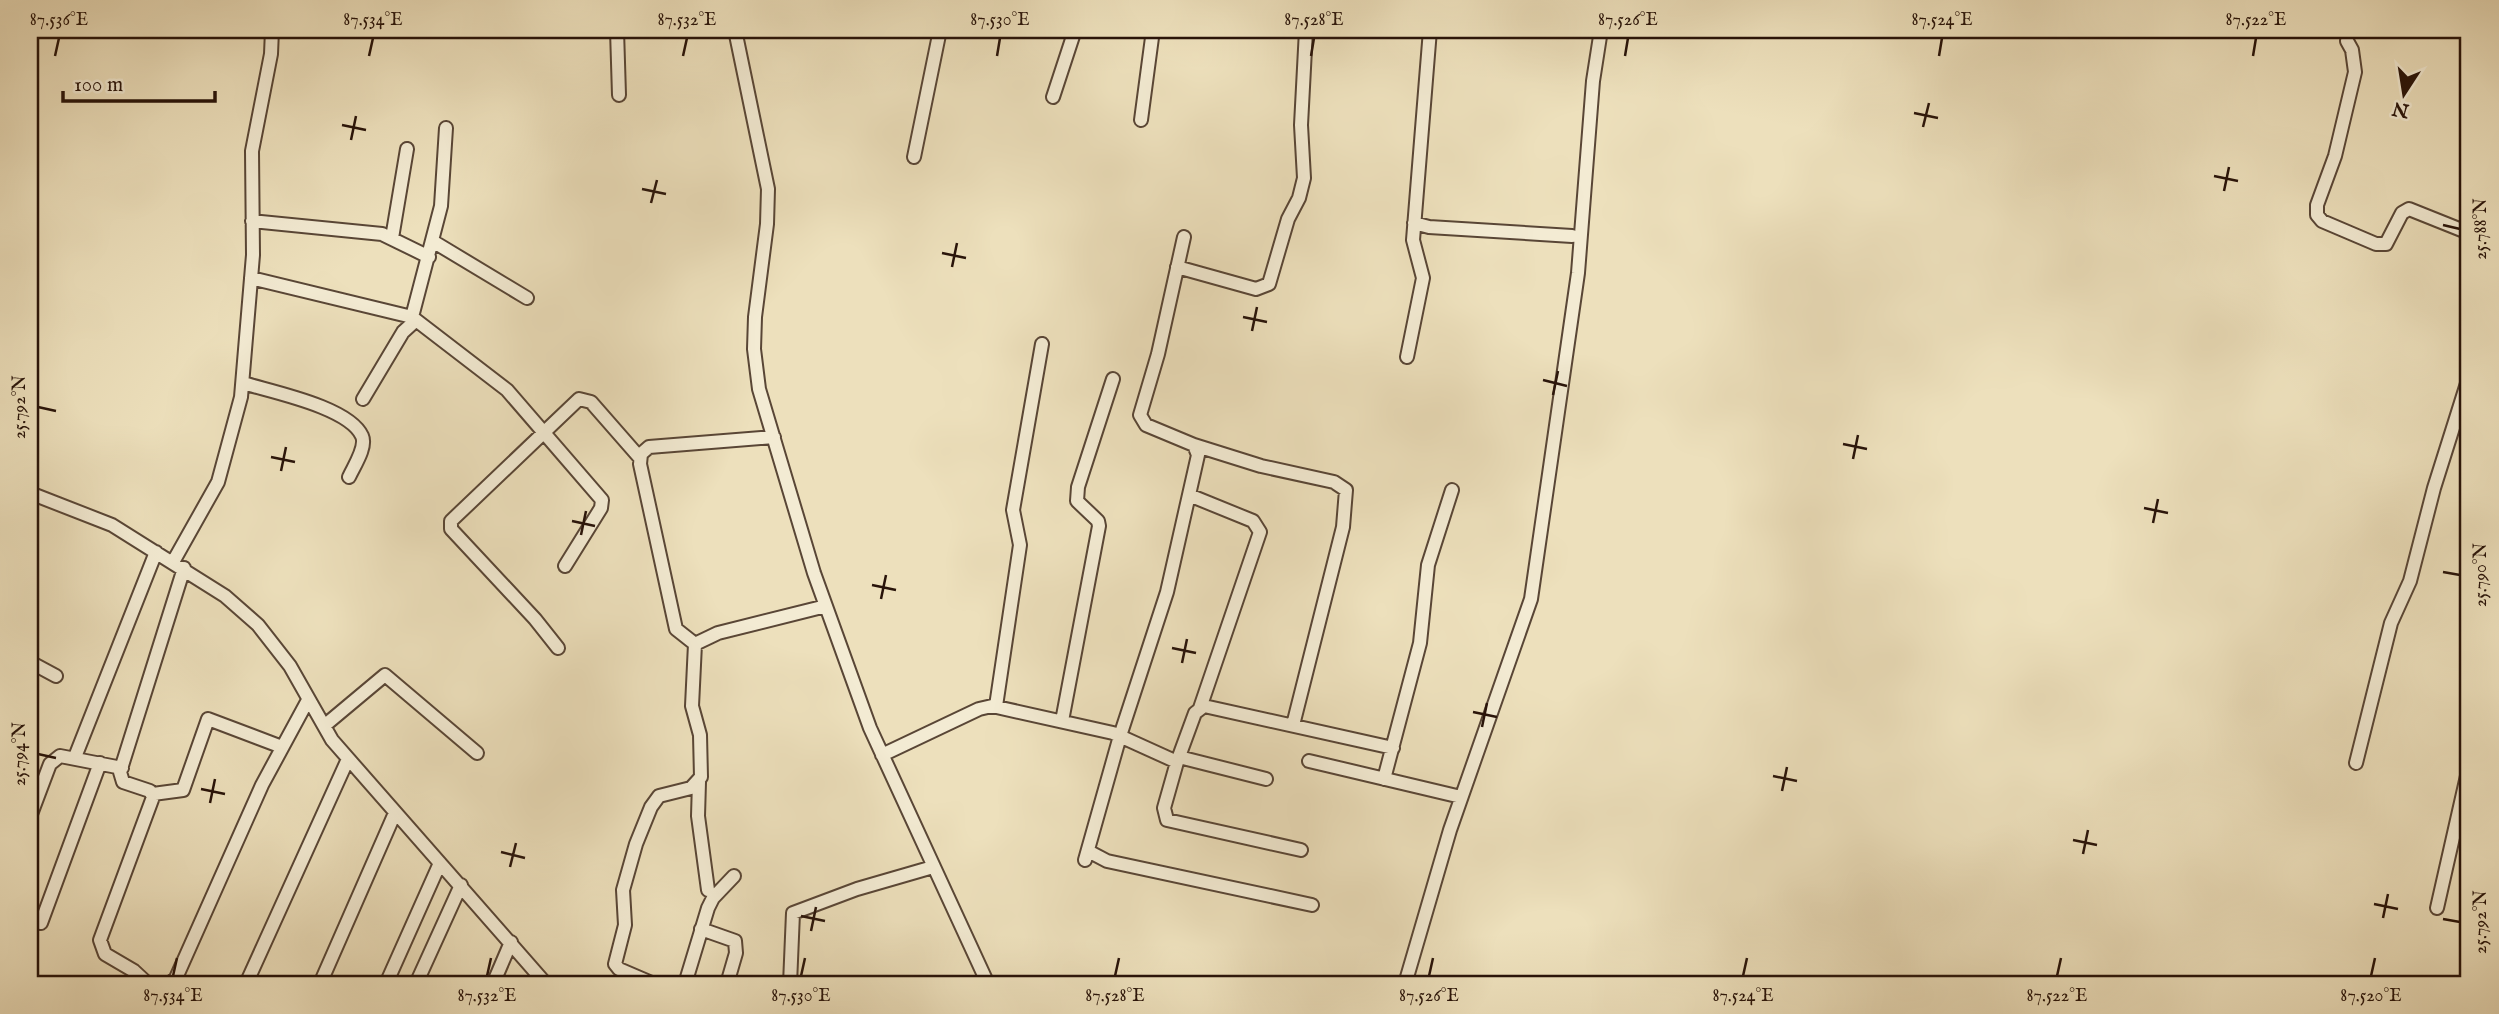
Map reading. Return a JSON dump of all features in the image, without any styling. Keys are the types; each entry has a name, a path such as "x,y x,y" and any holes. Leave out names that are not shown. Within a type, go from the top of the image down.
{"street":[{"path":"272,30 271,54 252,151 251,278 243,383 218,482 178,565 122,768 123,782 153,794 183,790 208,719 282,747"},
{"path":"617,30 619,95"},
{"path":"735,30 768,189 754,349 759,389 826,606 882,755 988,984"},
{"path":"914,158 940,30"},
{"path":"1053,97 1075,30"},
{"path":"1141,120 1153,30"},
{"path":"1177,267 1256,289 1269,284 1288,219 1299,198 1304,178 1301,125 1306,30"},
{"path":"1408,357 1423,278 1413,240 1430,30"},
{"path":"1405,984 1461,797 1533,588 1576,285 1593,81 1601,30"},
{"path":"2347,41 2352,50 2355,72 2335,156 2317,205 2317,215 2322,221 2383,245 2389,241 2402,213 2409,209 2469,233"},
{"path":"363,399 403,332 414,319 412,306 434,242 441,206 446,128"},
{"path":"392,238 407,149"},
{"path":"252,221 368,232 392,238 429,257"},
{"path":"1414,223 1429,227 1572,236"},
{"path":"1184,237 1158,354 1140,415 1146,425 1194,445 1261,466 1334,482 1346,490 1348,499 1343,527 1293,725"},
{"path":"434,242 527,298"},
{"path":"251,278 414,319 507,390 544,430 603,504 565,566"},
{"path":"996,706 1019,552 1013,510 1042,344"},
{"path":"2356,763 2391,622 2410,582 2434,488 2469,377"},
{"path":"1062,721 1099,526 1098,521 1077,501 1078,487 1113,379"},
{"path":"243,383 333,412 357,429 363,436 363,444 349,477"},
{"path":"558,648 509,590 458,537 450,524 454,517 544,430 579,400 587,400 640,458 676,629 695,644"},
{"path":"640,458 649,447 774,437"},
{"path":"1194,445 1198,455 1167,592 1120,736 1086,855 1312,905"},
{"path":"1384,779 1420,643 1428,565 1451,490"},
{"path":"30,493 113,525 225,596 258,625 290,666 324,726 348,759 546,984"},
{"path":"1189,495 1254,521 1261,532 1200,708 1178,759 1164,808 1167,820 1301,850"},
{"path":"75,757 156,552"},
{"path":"695,644 718,633 826,606"},
{"path":"695,644 692,706 700,735 703,770 699,782 698,816 708,890"},
{"path":"30,662 56,677"},
{"path":"324,726 385,675 477,753"},
{"path":"172,982 262,785 308,700"},
{"path":"882,755 979,709 996,706 1120,736 1178,759 1266,779"},
{"path":"1200,708 1212,707 1393,748"},
{"path":"30,817 50,764 60,756 122,768"},
{"path":"246,984 348,759"},
{"path":"1309,761 1461,797"},
{"path":"41,923 100,763"},
{"path":"2437,908 2469,767"},
{"path":"654,984 619,969 615,964 625,925 623,890 636,844 656,799 666,793 691,788 699,782"},
{"path":"148,984 134,971 105,954 100,940 153,794"},
{"path":"320,984 395,813"},
{"path":"386,984 440,863"},
{"path":"790,984 793,913 857,889 933,867"},
{"path":"685,984 713,898 734,876"},
{"path":"416,984 461,885"},
{"path":"701,929 735,941 736,953 727,984"},
{"path":"493,984 511,942"}]}
